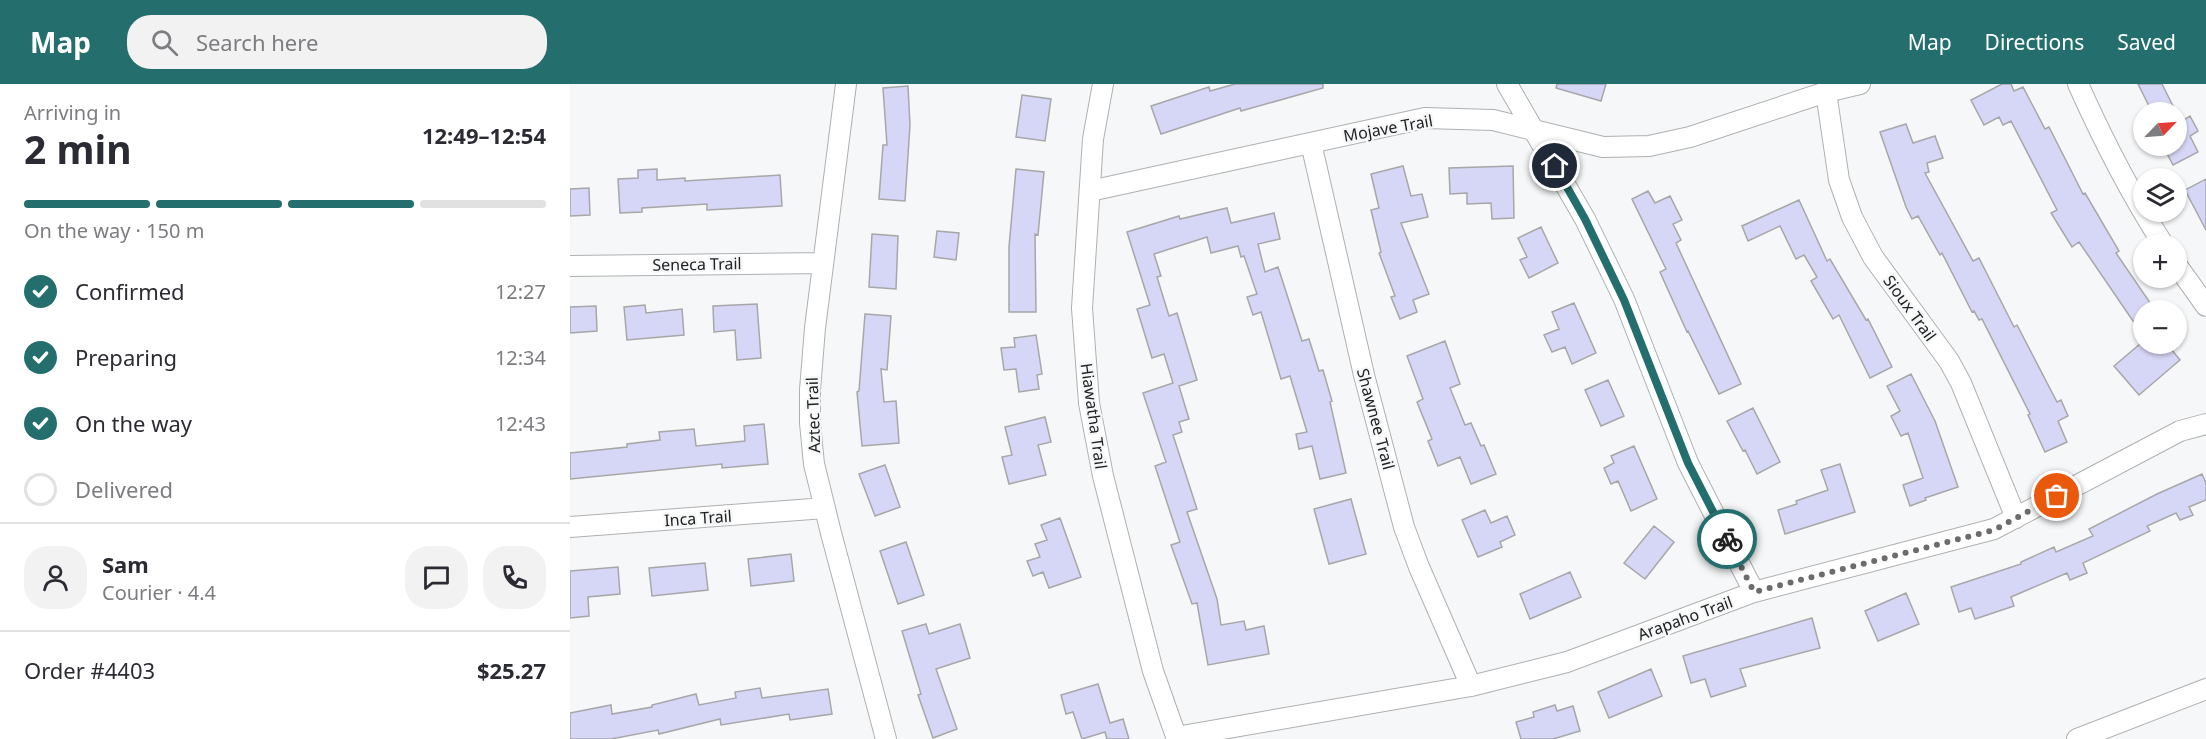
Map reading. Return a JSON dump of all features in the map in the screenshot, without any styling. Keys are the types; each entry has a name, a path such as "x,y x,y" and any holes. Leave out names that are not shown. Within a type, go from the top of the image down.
{"street":[{"name":"Aztec Trail","path":"846,84 815,328 810,423 814,464 886,739"},
{"name":"Hiawatha Trail","path":"1103,84 1093,139 1082,308 1089,403 1103,476 1153,671 1177,738"},
{"path":"1507,84 1585,219 1619,289 1688,463 1754,592"},
{"name":"Mojave Trail","path":"1090,191 1425,118 1493,120 1603,147 1649,146 1689,137 1826,92 1860,84"},
{"path":"2078,84 2131,193 2157,234"},
{"name":"Sioux Trail","path":"1826,92 1839,180 1852,217 1873,256 1949,361 1961,383 2016,518"},
{"name":"Shawnee Trail","path":"1311,143 1364,375 1404,527 1471,686"},
{"name":"Seneca Trail","path":"570,266 823,262"},
{"path":"2187,279 2206,306"},
{"name":"Arapaho Trail","path":"1177,738 1471,686 1567,662 1754,592 1994,530 2180,431 2206,424"},
{"name":"Inca Trail","path":"570,527 825,508"},
{"path":"2077,739 2105,734 2206,689"}],"building":[{"path":"1235,84 1323,84 1323,88 1241,111 1240,108 1161,134 1151,106 1209,87 1210,91"},
{"path":"1557,84 1606,84 1601,101 1556,88"},
{"path":"2002,84 2011,84 2014,91 2023,87 2045,129 2049,127 2083,194 2085,193 2119,251 2116,253 2133,278 2133,288 2140,288 2148,300 2133,300 2133,321 2079,242 2072,247 2051,213 2057,210 2011,121 2003,125 1999,117 1984,125 1971,100"},
{"path":"2138,84 2162,84 2171,102 2147,102"},
{"path":"908,86 910,125 905,201 879,199 883,145 887,145 883,88"},
{"path":"1022,95 1051,99 1045,141 1016,137"},
{"path":"2190,116 2198,131 2190,136 2198,152 2173,165 2168,156 2187,156 2187,118"},
{"path":"1906,124 1913,143 1935,136 1943,158 1927,163 1929,172 1925,173 1973,261 1979,258 2014,327 2017,325 2057,402 2061,400 2068,416 2058,421 2067,442 2045,452 2028,415 2030,414 1982,319 1979,320 1974,311 1972,312 1942,253 1940,255 1918,216 1912,219 1880,132"},
{"path":"1403,166 1411,196 1422,194 1428,217 1401,223 1429,294 1413,300 1417,312 1400,319 1391,297 1395,296 1379,253 1381,252 1371,210 1379,208 1371,174"},
{"path":"1513,166 1514,218 1492,219 1491,203 1467,204 1467,193 1450,194 1449,168"},
{"path":"657,169 657,180 685,178 685,181 780,175 782,206 707,210 707,204 642,208 642,212 620,213 618,179 638,178 638,170"},
{"path":"1016,169 1044,172 1038,235 1035,234 1036,312 1009,312 1009,247"},
{"path":"2206,179 2206,230 2187,194 2187,189"},
{"path":"589,188 590,215 570,216 570,189"},
{"path":"1648,191 1655,203 1670,196 1682,220 1673,224 1681,240 1676,243 1741,384 1719,394 1687,332 1660,272 1666,269 1632,199"},
{"path":"1799,200 1827,261 1830,259 1866,320 1868,319 1892,367 1870,378 1839,315 1833,319 1811,281 1817,277 1804,255 1796,259 1780,226 1748,241 1742,226"},
{"path":"1227,208 1231,223 1274,213 1280,239 1258,244 1265,272 1278,267 1302,341 1309,339 1319,371 1323,370 1332,401 1330,402 1346,473 1320,479 1312,446 1299,449 1296,434 1307,432 1290,376 1281,379 1261,312 1253,315 1247,297 1257,294 1244,256 1241,257 1238,246 1211,253 1207,237 1154,254 1161,276 1157,277 1169,316 1177,313 1197,380 1179,386 1189,419 1179,422 1182,432 1173,435 1197,509 1187,512 1217,599 1221,625 1244,621 1246,630 1264,626 1269,654 1208,665 1197,603 1192,604 1171,545 1180,542 1155,466 1166,462 1143,393 1173,383 1164,354 1152,358 1137,309 1150,305 1127,232 1179,216 1180,219"},
{"path":"1541,227 1558,263 1529,278 1520,260 1527,257 1518,238"},
{"path":"937,231 959,233 956,260 934,257"},
{"path":"872,234 898,236 896,289 869,287"},
{"path":"1574,303 1596,353 1572,364 1565,347 1552,352 1544,335 1559,329 1552,312"},
{"path":"757,304 761,358 737,360 735,330 714,332 713,306"},
{"path":"645,305 646,313 682,309 684,335 627,340 624,307"},
{"path":"596,306 597,331 570,333 570,307"},
{"path":"865,314 891,316 887,370 881,369 884,402 896,401 899,443 862,446 857,392 859,391"},
{"path":"1036,335 1042,374 1037,375 1039,389 1019,392 1016,369 1004,370 1001,348 1015,347 1014,338"},
{"path":"1445,341 1460,384 1450,388 1465,425 1471,423 1481,446 1484,445 1496,474 1471,484 1460,457 1438,466 1428,441 1432,439 1417,402 1423,399 1407,356"},
{"path":"2133,350 2133,354 2175,354 2180,360 2139,395 2114,366"},
{"path":"1911,374 1935,421 1958,487 1925,498 1926,500 1910,506 1903,485 1923,478 1908,433 1901,436 1891,416 1900,411 1887,386"},
{"path":"1608,380 1624,416 1601,426 1585,390"},
{"path":"1753,408 1780,462 1757,474 1727,421"},
{"path":"1045,417 1051,442 1038,445 1046,475 1009,484 1002,457 1012,455 1005,427"},
{"path":"764,424 768,464 722,468 722,464 570,479 570,453 627,447 627,444 660,440 659,432 694,429 696,446 745,441 744,426"},
{"path":"1634,446 1657,499 1631,511 1618,481 1611,484 1604,468 1614,463 1611,456"},
{"path":"1840,464 1855,512 1785,534 1778,510 1828,490 1821,470"},
{"path":"885,465 900,507 875,516 859,474"},
{"path":"2202,474 2206,483 2206,500 2189,507 2193,515 2180,520 2176,513 2147,526 2150,531 2083,563 2087,573 2070,580 2067,573 2011,597 2014,606 1975,619 1971,608 1959,612 1951,587 2021,564 2054,547 2056,552 2093,536 2089,529"},
{"path":"1351,499 1366,554 1329,564 1314,509"},
{"path":"1485,510 1491,523 1507,516 1515,535 1500,542 1502,547 1478,557 1462,520"},
{"path":"1060,518 1081,577 1049,588 1043,572 1033,576 1027,561 1040,557 1035,544 1047,540 1041,525"},
{"path":"1654,526 1674,542 1645,579 1624,563"},
{"path":"906,542 924,595 898,604 880,551"},
{"path":"791,554 794,581 751,586 748,559"},
{"path":"705,563 708,590 652,596 649,568"},
{"path":"618,567 620,594 588,597 589,616 570,618 570,571"},
{"path":"1570,572 1581,597 1530,619 1520,594"},
{"path":"1906,593 1919,624 1878,641 1865,611"},
{"path":"1812,618 1820,648 1740,669 1746,686 1711,697 1705,679 1691,683 1683,656"},
{"path":"926,624 929,634 960,624 970,658 936,669 957,729 933,738 918,695 921,694 902,631"},
{"path":"1651,669 1662,696 1609,718 1598,692"},
{"path":"1098,684 1110,723 1123,719 1129,739 1107,739 1105,732 1082,739 1073,712 1066,714 1061,695"},
{"path":"760,688 762,698 828,689 832,714 790,720 789,714 721,725 720,719 659,734 658,730 611,739 570,739 570,713 611,705 612,714 652,707 652,705 696,694 699,705 736,698 735,692"},
{"path":"1555,705 1557,711 1573,706 1580,731 1553,739 1521,739 1516,722 1534,717 1533,712"}],"way so far":[{"path":"1727,539 1754,592 1994,530 2057,496"}],"route":[{"path":"1555,166 1585,219 1624,300 1688,463 1727,539"}]}
